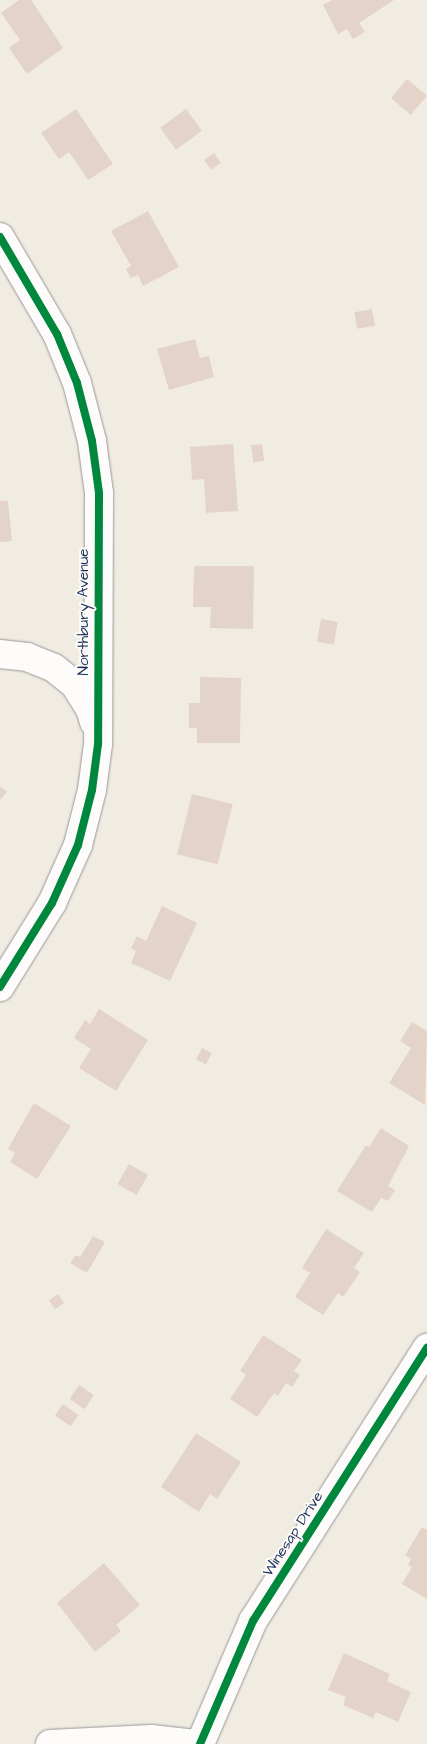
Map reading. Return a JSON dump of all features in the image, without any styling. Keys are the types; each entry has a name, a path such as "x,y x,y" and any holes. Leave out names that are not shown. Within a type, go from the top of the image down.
{"street":[{"name":"Northbury Avenue","path":"0,237 57,334 77,382 92,441 99,493 97,733 92,790 78,845 52,903 0,987"},
{"name":"Northbury Avenue","path":"0,654 27,657 54,668 80,693 90,708 97,733"},
{"name":"Winesap Drive","path":"198,1744 254,1621 427,1348"},
{"path":"50,1744 151,1739 198,1744"}],"building":[{"path":"19,0 31,0 63,48 27,74 9,48 20,40 1,13"},
{"path":"332,0 394,0 359,23 365,32 353,39 347,29 338,34 323,5"},
{"path":"407,79 427,96 411,115 391,98"},
{"path":"76,109 113,164 88,180 69,152 59,159 41,133"},
{"path":"186,109 202,131 176,150 160,128"},
{"path":"214,153 221,163 211,170 204,160"},
{"path":"148,211 179,267 143,286 138,275 131,278 126,269 131,266 111,231"},
{"path":"372,309 375,326 357,329 354,312"},
{"path":"195,339 200,358 209,356 214,377 169,390 157,349"},
{"path":"233,444 238,511 206,513 204,479 192,480 190,447"},
{"path":"262,444 264,461 253,462 251,445"},
{"path":"0,501 8,501 12,541 0,542"},
{"path":"194,566 254,566 253,629 210,628 211,607 193,607"},
{"path":"321,619 338,622 334,645 317,642"},
{"path":"200,677 241,678 240,743 197,743 197,728 189,728 189,703 200,703"},
{"path":"0,786 7,792 0,800"},
{"path":"192,794 233,804 218,864 177,854"},
{"path":"162,906 197,923 170,981 131,963 136,951 131,948 137,936 146,941"},
{"path":"99,1009 148,1040 116,1091 79,1068 91,1049 74,1038 85,1020 90,1024"},
{"path":"412,1022 427,1031 425,1105 389,1083 411,1048 400,1041"},
{"path":"202,1048 212,1053 206,1065 196,1060"},
{"path":"34,1103 71,1126 37,1179 10,1162 15,1153 8,1149"},
{"path":"381,1128 409,1146 388,1186 395,1190 388,1201 381,1198 372,1212 337,1191 366,1145 369,1147"},
{"path":"129,1164 148,1175 137,1195 117,1184"},
{"path":"326,1229 364,1253 354,1268 360,1272 355,1280 343,1297 338,1293 323,1315 295,1297 310,1273 302,1268"},
{"path":"93,1236 105,1242 87,1273 70,1263 76,1255 80,1257"},
{"path":"58,1294 64,1303 55,1309 49,1300"},
{"path":"263,1335 302,1360 294,1371 300,1375 292,1387 286,1383 278,1396 274,1393 257,1417 230,1399 246,1375 240,1371"},
{"path":"79,1385 94,1395 84,1409 69,1399"},
{"path":"63,1404 79,1415 71,1426 55,1415"},
{"path":"196,1433 241,1462 217,1499 210,1494 199,1512 161,1487"},
{"path":"422,1527 427,1530 427,1599 402,1584 412,1567 408,1565 411,1559 405,1555"},
{"path":"104,1563 140,1605 116,1625 121,1631 95,1652 57,1603"},
{"path":"344,1653 390,1674 387,1681 411,1692 398,1722 376,1712 373,1718 343,1705 346,1697 328,1690"}],"cycle path":[{"path":"0,237 57,334 77,383 92,441 99,493 98,744 92,790 78,845 52,903 0,987"},
{"path":"200,1744 253,1621 427,1348"}]}
